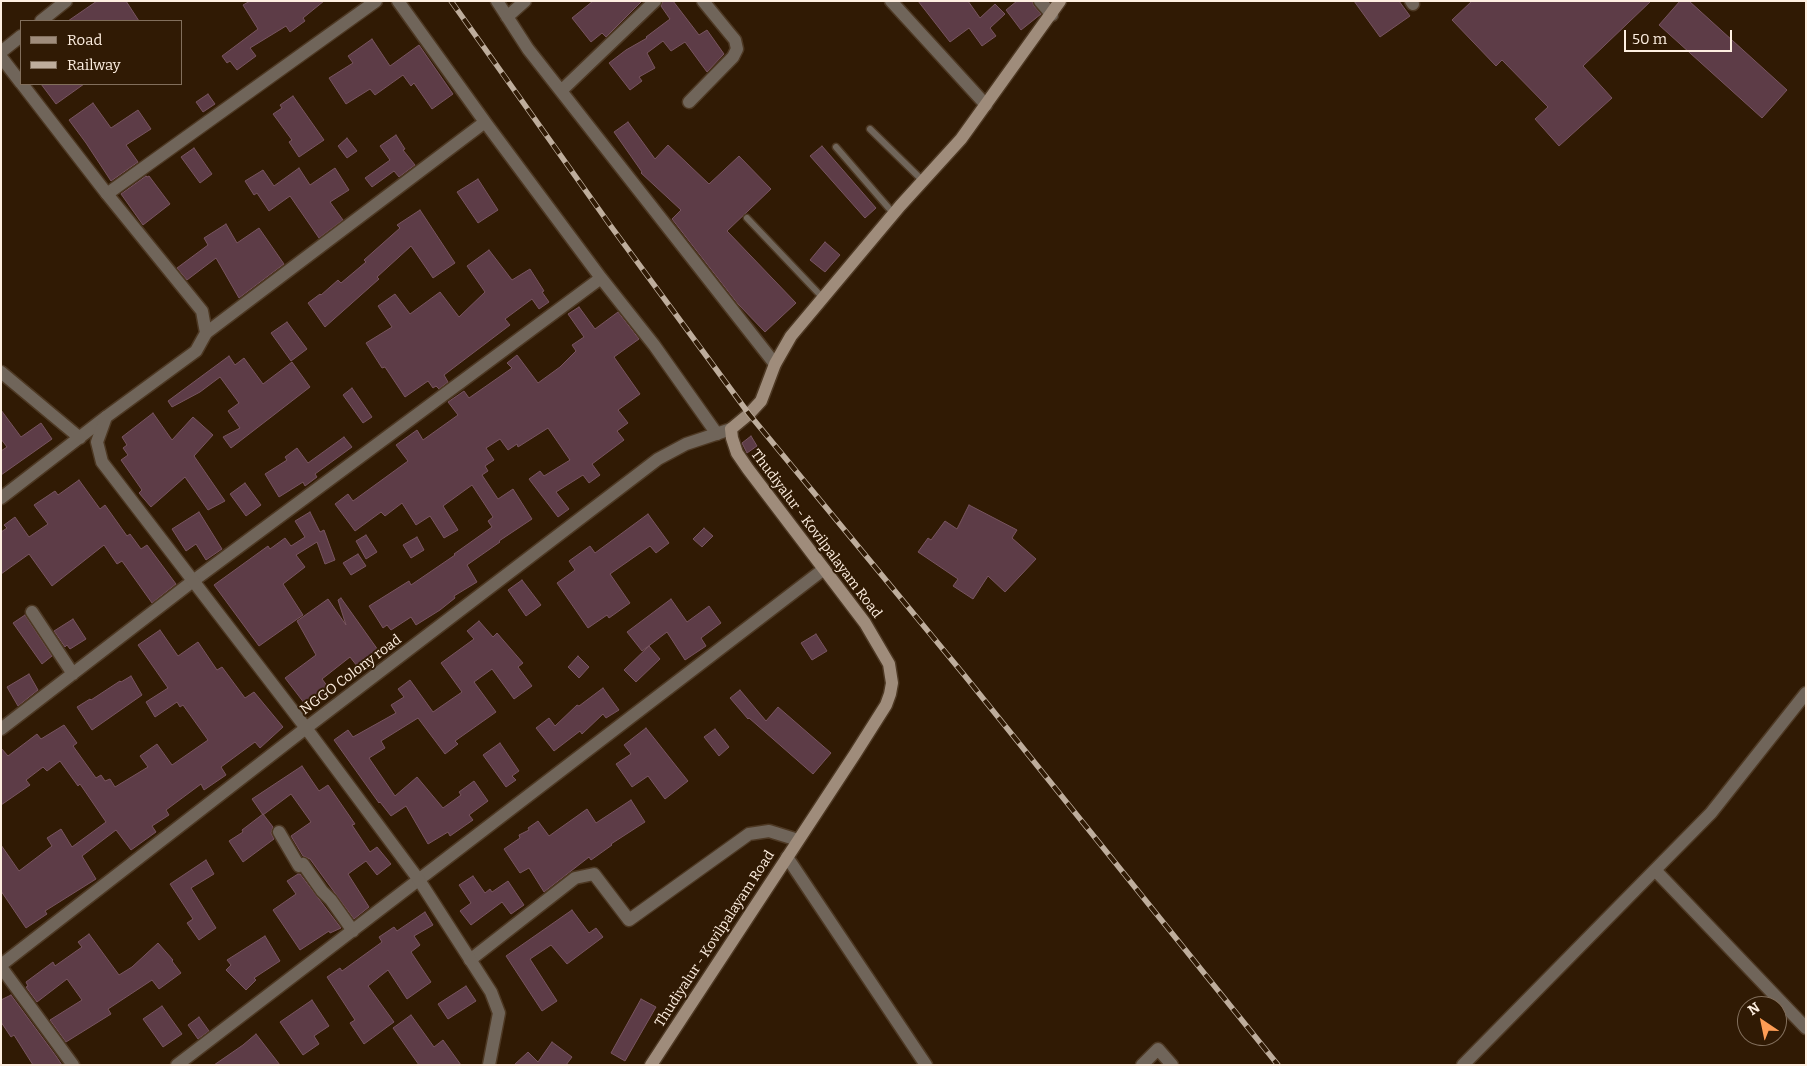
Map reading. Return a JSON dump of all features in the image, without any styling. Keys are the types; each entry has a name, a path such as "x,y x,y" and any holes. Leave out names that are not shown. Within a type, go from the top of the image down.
{"main road":[{"path":"731,429 761,401 775,364 792,336 894,213 961,139 1052,15 1060,1"},
{"name":"Thudiyalur - Kovilpalayam Road","path":"651,1065 886,705 892,683 889,664 865,623 748,469 738,453 732,438 731,429"}],"street":[{"path":"41,20 66,1"},
{"path":"107,194 376,1"},
{"path":"398,1 601,278 654,345 717,434"},
{"path":"497,1 528,49 775,364"},
{"path":"507,17 525,1"},
{"path":"561,91 656,1"},
{"path":"689,102 733,57 737,49 735,40 703,1"},
{"path":"891,1 986,105"},
{"path":"1040,1 1052,15"},
{"path":"1,52 20,37"},
{"path":"1,57 20,81"},
{"path":"24,85 107,194 202,312 206,333"},
{"path":"1,498 196,351 206,333 486,122"},
{"path":"1,729 193,581 601,278"},
{"path":"1,372 80,438"},
{"path":"106,417 97,442 102,462 306,728 419,880 491,992 499,1013 489,1065"},
{"name":"NGGO Colony road","path":"1,966 306,728 658,459 686,444 731,429"},
{"path":"177,1065 824,569"},
{"path":"32,612 73,674"},
{"path":"1464,1065 1710,813 1806,692"},
{"path":"470,960 575,878 594,874 629,920 749,834 769,831 798,840"},
{"path":"279,832 300,866 303,864 353,930"},
{"path":"787,857 926,1065"},
{"path":"1655,870 1806,1028"},
{"path":"1,966 73,1065"},
{"path":"1142,1065 1158,1049 1172,1065"}],"lane":[{"path":"870,129 923,181"},
{"path":"836,147 894,213"},
{"path":"747,218 823,298"}],"building":[{"path":"97,1 126,1 138,20 69,20"},
{"path":"250,1 324,1 303,18 305,21 290,32 286,26 250,48 256,56 237,70 230,61 227,63 222,56 258,29 243,5"},
{"path":"593,1 642,1 606,37 602,33 591,42 572,18"},
{"path":"663,1 673,1 699,35 707,30 724,54 707,72 685,42 671,51 663,41 647,53 655,68 639,77 642,81 630,90 609,63 626,50 647,38 670,19 661,6"},
{"path":"918,1 968,1 980,18 995,4 1005,14 990,28 996,36 982,46 969,28 950,42"},
{"path":"1017,1 1032,1 1041,14 1021,30 1006,10"},
{"path":"1354,1 1399,1 1410,16 1380,37"},
{"path":"1472,1 1651,1 1583,66 1612,98 1559,146 1535,119 1548,107 1502,60 1496,66 1452,20"},
{"path":"1680,1 1689,1 1787,90 1762,118 1659,25"},
{"path":"372,39 390,66 419,45 453,94 432,109 414,83 411,86 403,75 375,95 370,89 346,104 329,78 353,63 348,56"},
{"path":"42,85 83,85 56,104"},
{"path":"208,94 215,104 203,112 196,102"},
{"path":"293,96 324,140 299,157 289,142 292,140 273,114 282,108 280,105"},
{"path":"93,103 111,128 138,110 151,129 126,145 138,162 111,181 69,120"},
{"path":"628,122 655,159 668,145 709,184 739,156 771,189 727,231 796,303 765,332 738,304 672,219 681,210 641,173 614,132"},
{"path":"396,135 405,149 403,150 415,165 399,177 394,171 372,187 365,178 390,160 380,146"},
{"path":"347,138 357,151 347,158 338,146"},
{"path":"822,146 876,208 865,218 810,156"},
{"path":"194,148 212,174 200,183 181,157"},
{"path":"299,168 310,185 335,168 349,190 330,202 343,220 319,238 290,196 269,211 257,193 254,195 245,181 263,170 274,186"},
{"path":"146,176 149,176 170,204 143,225 121,194"},
{"path":"478,179 498,210 478,223 457,192"},
{"path":"420,210 455,263 433,278 411,246 377,277 379,279 325,327 308,303 321,295 338,280 341,283 366,262 364,260 400,228 397,225"},
{"path":"226,224 237,243 259,228 284,264 239,298 216,258 187,280 177,268 208,245 204,238"},
{"path":"825,242 840,255 825,272 810,260"},
{"path":"489,250 512,280 530,269 549,302 539,309 532,299 505,319 510,325 444,375 448,382 439,389 436,386 433,388 428,381 405,397 385,367 382,368 366,343 392,327 378,306 395,294 410,314 440,292 459,317 485,292 467,266"},
{"path":"579,307 595,329 618,312 639,339 614,357 640,394 618,410 628,423 617,431 624,440 592,464 600,475 589,483 583,475 556,492 569,509 558,517 529,479 540,471 544,476 570,460 548,428 518,447 517,444 508,450 500,439 486,448 494,460 485,466 488,471 482,475 498,499 513,489 532,519 467,565 477,582 454,596 455,598 440,610 416,625 411,617 391,630 387,625 383,628 369,606 409,581 411,585 455,555 492,527 488,521 493,517 472,485 443,506 458,530 444,538 430,516 416,525 402,503 385,516 381,512 355,531 335,504 348,494 353,501 408,461 396,445 417,430 423,440 458,415 448,402 464,391 469,398 512,368 507,363 517,355 538,383 560,367 576,351 572,345 584,337 568,314"},
{"path":"287,322 307,349 291,361 271,333"},
{"path":"229,356 235,365 244,358 263,384 292,362 310,387 231,448 223,437 240,428 228,411 239,403 220,377 200,392 172,407 168,401"},
{"path":"352,388 372,417 363,423 343,395"},
{"path":"1,410 21,437 41,423 52,439 1,475 1,451 7,447 1,439"},
{"path":"153,413 172,440 193,417 213,435 194,456 225,501 208,510 185,477 151,507 139,493 142,490 121,460 128,455 123,448 127,445 122,437"},
{"path":"751,436 757,446 747,453 742,443"},
{"path":"344,437 352,447 315,474 317,477 305,486 303,482 279,497 265,474 287,460 285,457 297,448 308,463"},
{"path":"79,480 100,509 105,505 127,536 130,534 141,549 147,545 176,584 152,603 122,561 117,564 104,545 52,586 29,554 1,574 1,532 7,528 4,525 15,517 29,537 48,524 34,505 55,491 58,495"},
{"path":"245,483 261,505 246,516 230,494"},
{"path":"969,505 1017,530 1012,538 1036,559 1005,592 988,576 973,599 953,586 958,579 918,552 928,538 931,540 945,521 957,529"},
{"path":"199,512 222,549 206,560 196,544 186,551 172,529"},
{"path":"310,512 320,532 324,530 335,560 325,564 317,542 296,555 305,567 283,584 303,615 259,646 214,585 268,546 270,549 285,538 291,546 305,537 295,521"},
{"path":"648,514 669,543 656,553 650,546 610,574 630,603 609,618 607,615 588,628 557,583 575,570 569,561 590,546 595,553"},
{"path":"704,528 713,536 702,547 693,539"},
{"path":"366,535 377,552 366,559 356,541"},
{"path":"417,537 424,550 411,558 403,545"},
{"path":"358,554 366,566 351,575 343,563"},
{"path":"522,580 541,605 526,616 508,590"},
{"path":"341,598 378,650 357,666 350,657 322,679 331,691 308,708 285,678 316,655 297,621 328,599 346,625 338,600"},
{"path":"671,599 687,622 709,606 721,623 701,638 706,646 685,660 667,632 642,651 627,632"},
{"path":"25,615 52,656 42,664 13,623"},
{"path":"73,619 86,639 70,649 67,645 65,647 54,631"},
{"path":"479,621 493,637 497,633 523,663 518,667 532,686 514,699 492,669 474,682 496,712 455,741 458,744 445,754 418,718 381,741 385,748 369,758 395,796 417,777 443,808 461,795 459,792 474,781 488,801 469,815 473,820 450,836 448,832 428,844 406,806 391,816 379,803 334,740 348,730 353,737 396,713 391,705 404,697 398,689 410,680 433,712 462,692 441,663 474,639 467,631"},
{"path":"160,630 178,656 198,642 217,670 222,667 245,698 254,692 283,727 260,748 255,742 221,767 226,775 204,790 201,784 166,810 169,815 152,826 156,832 131,850 116,830 82,856 96,879 45,911 47,914 26,928 1,891 1,845 19,871 52,846 47,838 61,829 72,847 106,822 80,784 78,786 60,761 47,771 43,767 26,780 30,785 1,805 1,748 8,756 37,734 41,739 64,725 77,743 73,746 96,778 101,775 105,781 110,779 115,787 148,767 140,756 157,744 172,765 208,740 183,705 180,707 177,702 155,717 146,702 168,688 138,645"},
{"path":"816,634 827,651 812,660 801,643"},
{"path":"649,646 660,659 636,682 624,670"},
{"path":"578,656 589,667 579,678 568,667"},
{"path":"29,674 38,690 18,706 7,687"},
{"path":"131,676 142,695 92,730 77,707"},
{"path":"603,688 619,710 606,718 603,714 582,734 580,731 554,751 536,728 549,718 555,726 577,705 579,706"},
{"path":"740,690 766,721 778,707 831,753 813,774 748,719 730,698"},
{"path":"646,728 688,781 665,799 648,776 632,787 616,764 631,754 624,745"},
{"path":"715,729 729,747 719,756 704,737"},
{"path":"500,743 519,771 512,776 516,780 506,787 483,755"},
{"path":"302,766 319,791 328,785 355,824 352,825 370,852 377,847 391,864 377,875 366,861 348,874 369,907 354,919 310,859 303,856 291,836 311,822 291,794 263,815 252,799"},
{"path":"631,800 645,822 611,844 591,860 589,857 544,892 529,868 520,873 504,849 520,838 519,835 529,830 528,828 538,821 549,836 587,809 596,823"},
{"path":"263,814 273,827 271,833 274,839 243,862 229,841 243,832 242,830"},
{"path":"206,860 214,874 191,888 216,928 199,940 187,923 193,919 170,884"},
{"path":"300,874 341,928 330,933 329,931 300,950 273,910 296,894 287,881"},
{"path":"473,876 485,893 490,889 492,892 508,881 524,905 511,914 502,902 471,925 460,911 471,903 459,885"},
{"path":"572,910 589,933 596,928 603,937 567,964 551,945 530,959 557,1001 542,1011 506,956"},
{"path":"425,912 433,925 414,936 420,945 411,952 431,982 407,999 388,970 368,986 394,1022 364,1044 350,1023 355,1020 327,977 340,968 342,971 382,942 379,937 394,927 397,931"},
{"path":"89,934 119,975 132,967 158,943 173,960 181,973 159,989 152,980 108,1009 111,1014 66,1042 50,1020 82,1000 67,979 37,1002 26,987 28,986 26,982 53,962 55,966 82,947 78,942"},
{"path":"265,936 280,961 254,978 256,980 246,990 226,970 231,965 227,960"},
{"path":"466,986 476,1001 448,1019 438,1004"},
{"path":"11,995 62,1065 33,1065 14,1035 11,1037 1,1022 1,1000"},
{"path":"641,999 656,1007 625,1061 611,1053"},
{"path":"312,1000 329,1026 314,1036 319,1044 303,1055 280,1022"},
{"path":"162,1006 182,1034 163,1047 143,1019"},
{"path":"411,1015 434,1047 443,1040 461,1065 419,1065 393,1028"},
{"path":"199,1017 209,1031 198,1039 188,1025"},
{"path":"256,1034 280,1065 214,1065 243,1045"},
{"path":"552,1042 572,1057 566,1065 514,1065 528,1052 538,1062"}],"railway":[{"path":"451,1 610,225 749,414 965,676 1278,1065"}]}
